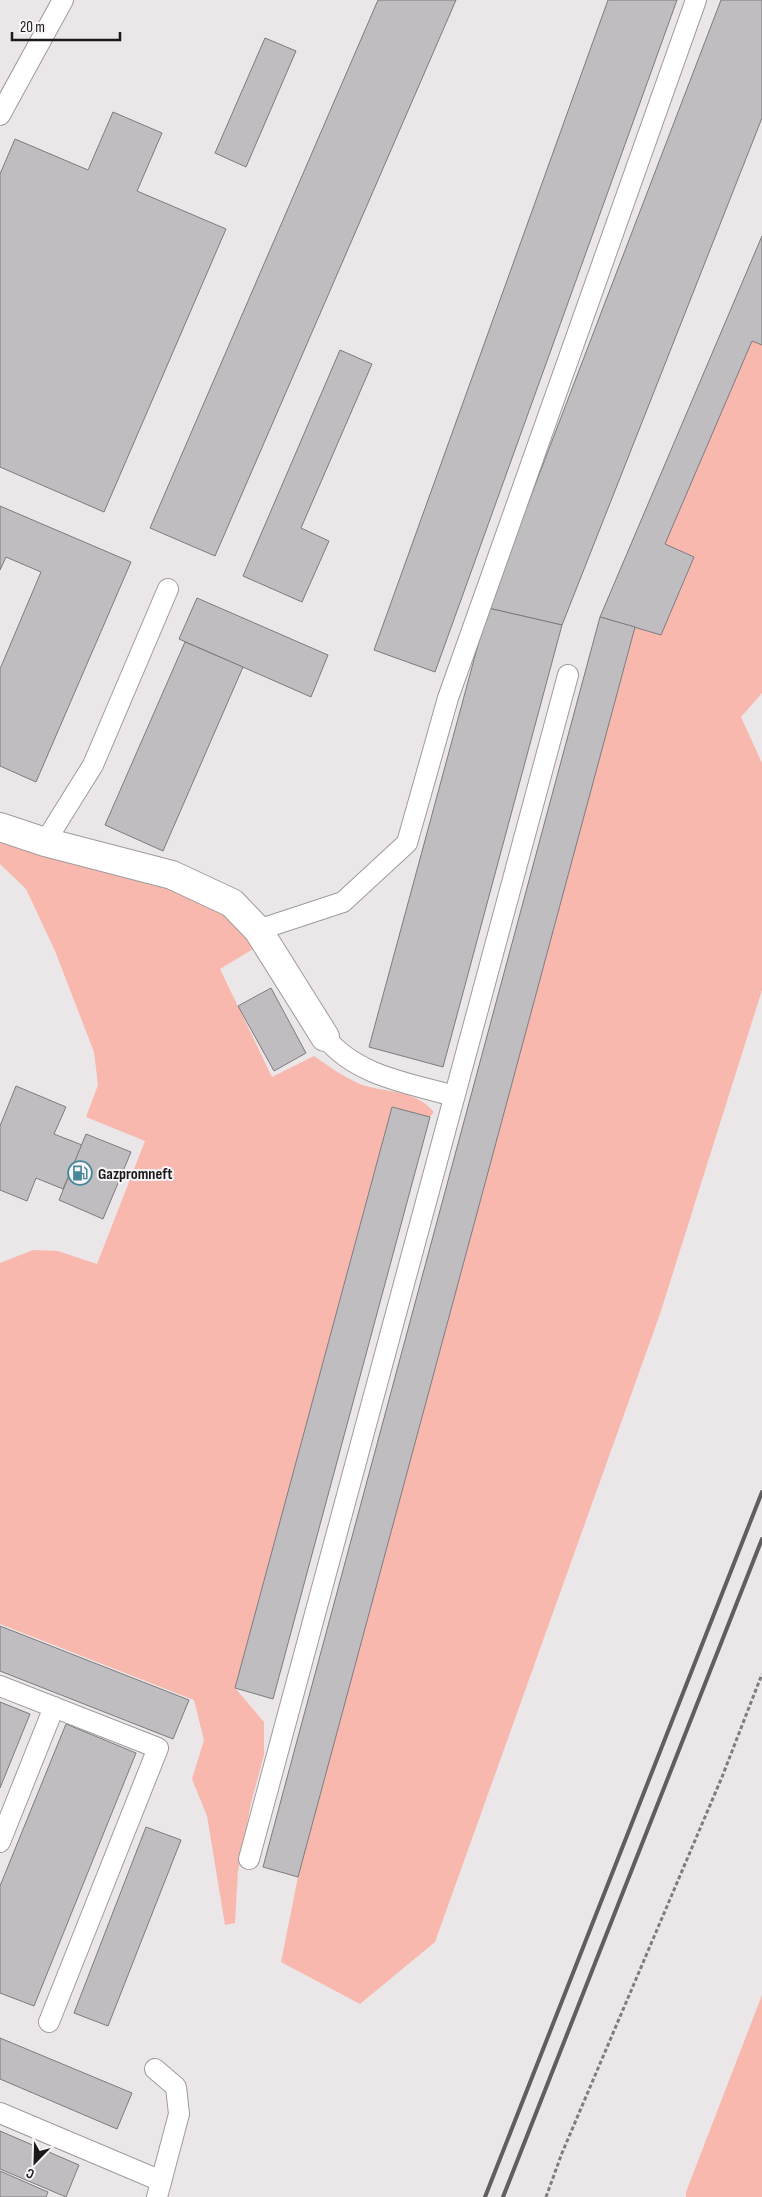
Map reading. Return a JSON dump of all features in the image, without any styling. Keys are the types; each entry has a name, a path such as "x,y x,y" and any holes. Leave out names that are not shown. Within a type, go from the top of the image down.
{"street":[{"path":"0,827 45,842 172,875 232,904 258,930 325,1037"}],"lane":[{"path":"0,115 63,0"},
{"path":"258,930 343,902 407,843 448,698 696,0"},
{"path":"45,842 93,765 168,589"},
{"path":"249,1860 568,675"},
{"path":"325,1037 335,1049 349,1060 378,1074 454,1096"},
{"path":"0,1686 158,1748 49,2022"},
{"path":"0,1842 54,1707"},
{"path":"0,2113 160,2189 179,2114 176,2087 155,2069"}],"path":[{"path":"546,2197 562,2153 722,1777 762,1674"}],"shaded area":[{"path":"752,341 762,345 762,693 741,717 762,763 762,990 660,1314 435,1942 360,2004 281,1962 298,1877 635,627 661,635 694,557 665,544"},
{"path":"0,843 31,849 165,887 216,909 247,930 258,946 220,969 272,1077 314,1056 342,1075 360,1084 408,1095 426,1104 434,1112 430,1117 392,1107 235,1688 264,1722 264,1755 251,1803 238,1871 235,1923 225,1925 207,1816 192,1779 204,1740 194,1700 0,1624 0,1263 33,1250 58,1251 97,1264 145,1141 86,1117 98,1085 94,1052 55,951 26,889 0,864"},
{"path":"762,1995 762,2197 686,2197 686,2192"}],"building":[{"path":"378,0 456,0 215,556 150,528"},
{"path":"608,0 677,0 435,672 374,650"},
{"path":"721,0 762,0 762,118 562,625 488,608"},
{"path":"265,38 296,51 246,167 215,153"},
{"path":"113,112 162,133 137,191 226,229 104,512 0,467 0,174 15,139 88,170"},
{"path":"762,236 762,345 752,341 665,544 694,557 661,635 600,617"},
{"path":"340,350 372,364 301,528 329,541 302,602 243,576"},
{"path":"0,506 131,562 36,782 0,766 0,669 41,572 6,557 0,570"},
{"path":"197,598 328,655 311,697 179,639"},
{"path":"488,608 562,625 443,1067 369,1047"},
{"path":"600,617 635,627 298,1877 263,1867"},
{"path":"185,642 243,667 163,851 105,825"},
{"path":"271,988 306,1053 274,1071 238,1006"},
{"path":"16,1086 66,1107 54,1134 82,1145 63,1189 36,1178 27,1201 0,1190 0,1126"},
{"path":"392,1107 430,1117 273,1699 235,1688"},
{"path":"86,1134 131,1152 103,1219 59,1200"},
{"path":"0,1626 189,1700 173,1739 0,1671"},
{"path":"0,1702 30,1714 0,1788"},
{"path":"66,1724 136,1753 34,2006 0,1993 0,1886"},
{"path":"146,1827 181,1840 108,2026 74,2013"},
{"path":"0,2038 132,2093 117,2129 0,2079"},
{"path":"0,2131 79,2165 66,2197 0,2169"},
{"path":"0,2171 48,2192 46,2197 0,2197"}],"railway":[{"path":"485,2197 762,1492"},
{"path":"503,2197 762,1539"}],"place":[{"name":"Gazpromneft","path":"80,1173"}]}
